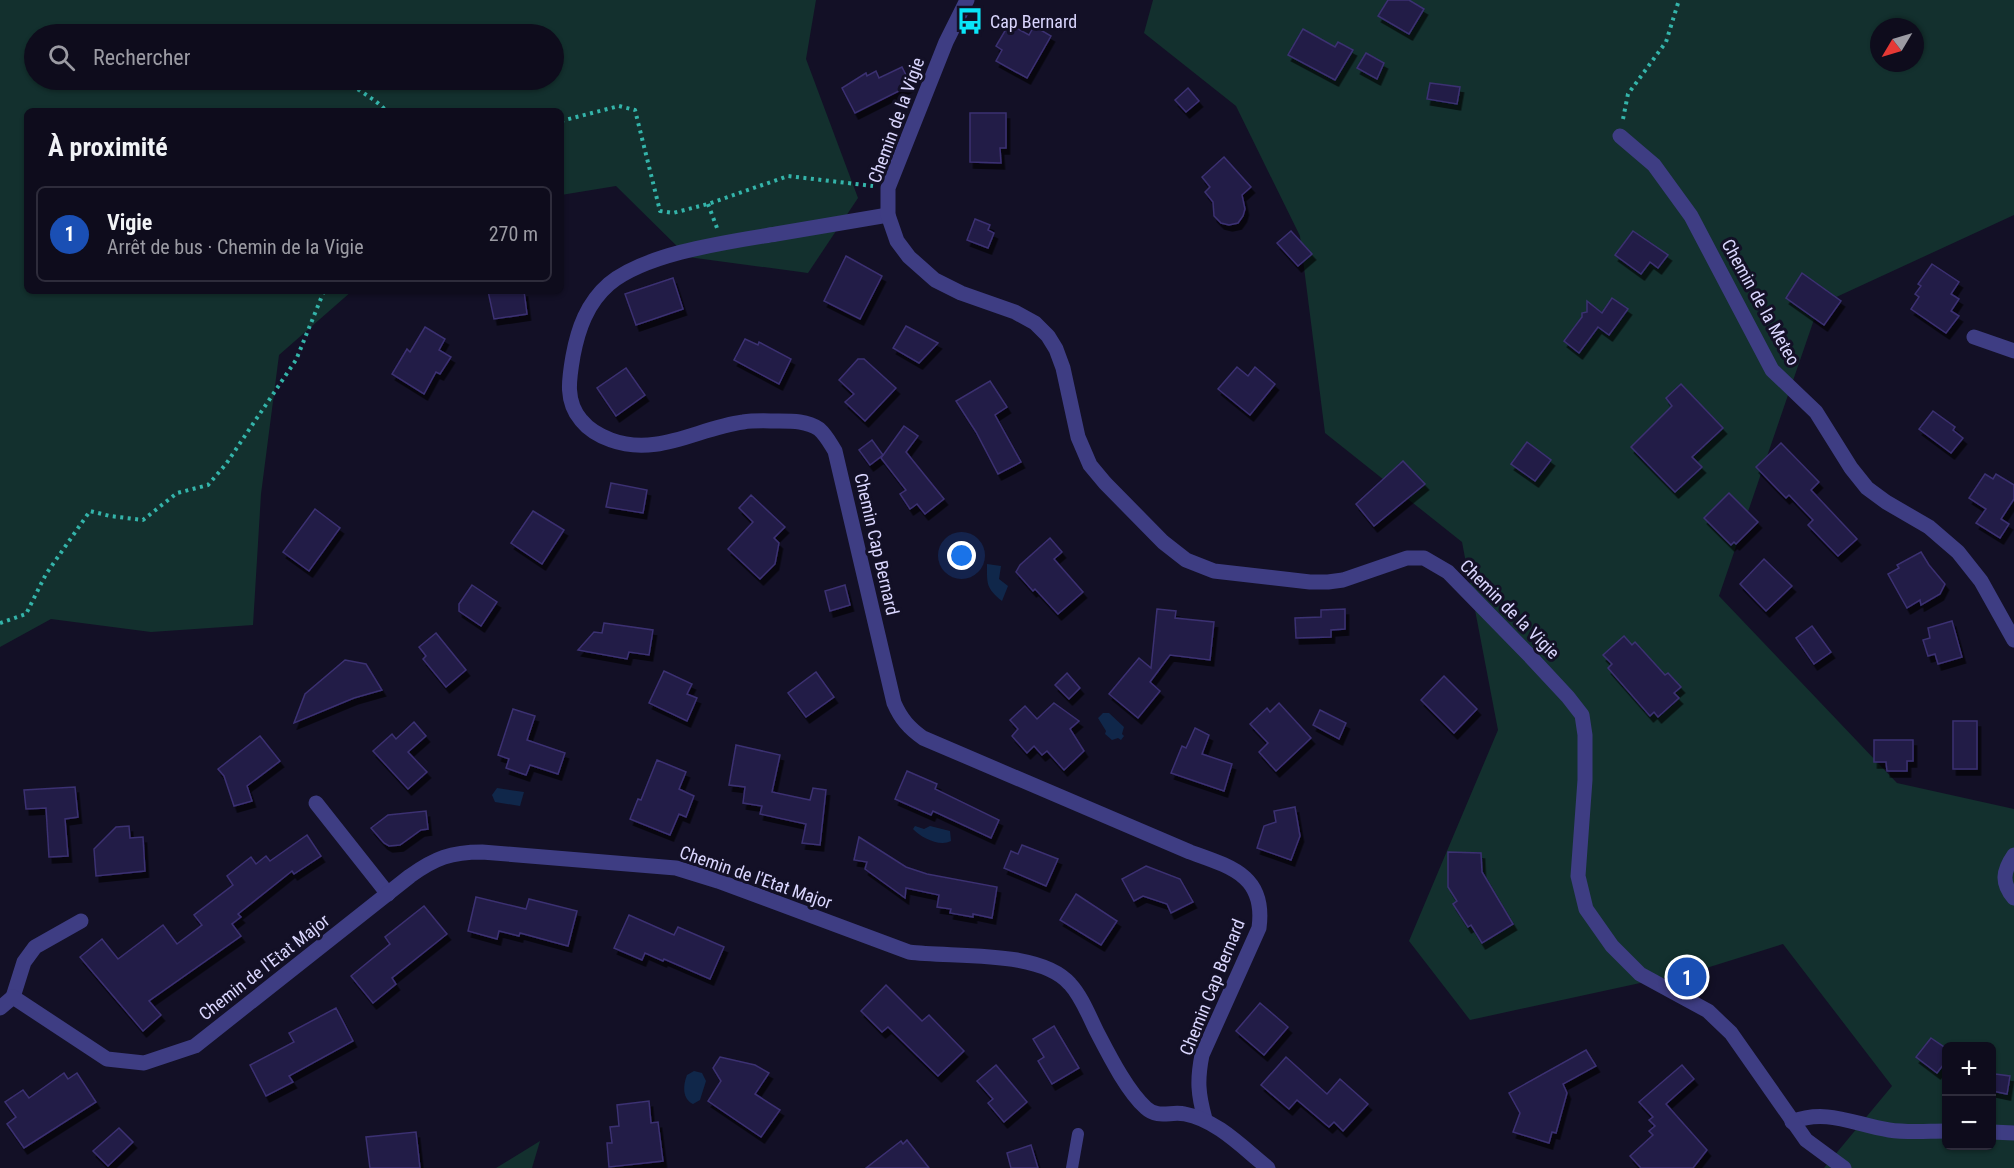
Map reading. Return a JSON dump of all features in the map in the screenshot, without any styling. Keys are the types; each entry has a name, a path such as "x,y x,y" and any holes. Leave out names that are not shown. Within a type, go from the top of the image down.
{"street":[{"name":"Chemin de la Vigie","path":"967,0 946,42 888,188 888,215 897,241 909,257 935,280 961,293 1016,312 1035,323 1048,336 1063,368 1078,437 1090,465 1163,542 1186,560 1214,571 1328,582 1343,580 1407,558 1424,558 1448,572 1529,655 1582,715 1585,735 1585,780 1578,876 1586,909 1612,946 1640,974 1708,1011 1731,1033 1806,1140 1844,1168"},
{"name":"Chemin de la Meteo","path":"1620,136 1654,165 1691,216 1772,370 1816,412 1851,468 1867,488 1929,527 1958,552 1981,580 2014,640"},
{"name":"Chemin Cap Bernard","path":"888,215 723,243 660,259 627,271 600,293 584,318 577,335 568,381 569,397 573,409 594,432 621,443 637,445 666,443 742,422 795,421 807,423 819,429 835,451 894,703 899,716 908,727 923,738 1215,861 1244,876 1259,899 1261,913 1259,928 1202,1055 1198,1075 1198,1095 1205,1119"},
{"path":"1974,337 2014,351"},
{"path":"316,803 388,894"},
{"name":"Chemin de l'Etat Major","path":"14,997 107,1059 144,1063 195,1046 388,894 428,864 444,856 463,852 676,868 718,881 909,952 931,955 966,954 1041,965 1069,983 1076,992 1114,1064 1148,1110 1163,1115 1182,1113 1205,1119 1268,1168"},
{"path":"2014,855 2005,868 2005,884 2014,898"},
{"path":"0,1008 14,997 24,962 35,947 81,921"},
{"path":"1792,1122 1804,1117 1823,1115 1891,1131 1942,1131"},
{"path":"1996,1132 2014,1133"}],"lane":[{"path":"1072,1168 1078,1134"}],"path":[{"path":"1620,136 1628,94 1666,42 1679,0"},
{"path":"358,90 377,101 383,108"},
{"path":"564,120 620,106 635,110 660,211 673,213 708,204 788,176 888,188"},
{"path":"708,204 723,243"},
{"path":"0,623 26,614 46,574 90,511 143,520 177,493 208,485 226,464 296,360 323,294"}],"green space":[{"path":"0,0 816,0 806,59 858,198 808,273 688,257 616,186 564,195 564,108 24,108 24,294 349,294 279,355 261,494 253,625 151,632 51,619 0,647"},
{"path":"1153,0 2014,0 2014,215 1819,305 1719,596 1897,783 2014,809 2014,1168 1824,1168 1892,1086 1783,944 1700,970 1470,1020 1409,941 1498,730 1462,542 1325,433 1300,236 1236,106 1144,33"},
{"path":"540,1141 532,1168 496,1168"}],"water":[{"path":"987,564 1001,566 999,579 1008,586 1002,601 988,585"},
{"path":"1103,713 1109,713 1124,727 1122,734 1124,736 1121,740 1118,738 1112,740 1105,734 1106,731 1098,718"},
{"path":"497,788 524,792 520,806 495,802 492,795"},
{"path":"915,826 924,829 930,826 950,831 951,841 942,843 931,841 916,832 913,829"},
{"path":"694,1071 702,1073 706,1081 700,1100 693,1104 687,1099 684,1087 687,1075"}],"building":[{"path":"1388,0 1409,0 1424,9 1409,34 1378,16"},
{"path":"1009,24 1029,35 1034,26 1051,36 1027,78 996,61 1002,50 996,46"},
{"path":"1303,29 1335,47 1338,42 1353,50 1335,80 1288,55"},
{"path":"1366,53 1384,63 1377,79 1357,68"},
{"path":"902,67 911,85 855,113 842,88 866,73 867,76 876,71 879,78"},
{"path":"1430,83 1460,87 1457,104 1427,99"},
{"path":"1188,88 1199,101 1186,112 1175,100"},
{"path":"970,113 1006,113 1006,148 1000,148 1001,163 970,162"},
{"path":"1224,157 1251,187 1242,195 1245,209 1243,216 1238,223 1229,225 1221,223 1214,216 1213,202 1205,192 1210,187 1202,177"},
{"path":"975,219 990,225 988,230 994,233 988,248 967,240"},
{"path":"1291,231 1312,254 1298,266 1277,243"},
{"path":"1633,231 1668,255 1658,268 1650,262 1641,274 1615,255"},
{"path":"846,256 882,276 860,319 824,301"},
{"path":"1932,264 1959,282 1951,294 1959,299 1951,311 1959,316 1946,333 1911,309 1919,297 1915,294 1921,286 1918,284"},
{"path":"1802,273 1841,301 1824,325 1786,298"},
{"path":"673,278 683,309 636,325 625,294"},
{"path":"489,294 524,294 527,314 494,319"},
{"path":"1612,298 1628,309 1609,335 1598,327 1579,353 1564,341 1582,317 1582,313 1587,312 1587,301 1602,313"},
{"path":"906,326 938,343 919,363 893,348"},
{"path":"425,327 445,339 439,350 451,357 440,374 436,372 424,394 392,374 407,349 410,352"},
{"path":"745,339 758,345 759,342 791,359 779,384 734,360"},
{"path":"858,359 864,359 896,388 865,421 845,402 854,394 839,380"},
{"path":"1237,367 1248,376 1255,367 1275,384 1250,415 1218,389"},
{"path":"626,368 645,395 616,416 597,388"},
{"path":"990,381 1007,407 995,415 1021,462 998,474 976,432 956,401"},
{"path":"1681,384 1723,428 1692,457 1702,467 1675,492 1631,447 1672,406 1666,398"},
{"path":"1933,411 1955,427 1953,430 1963,438 1951,453 1919,429"},
{"path":"904,426 918,436 906,452 944,499 925,514 917,504 910,509 900,494 906,490 881,458"},
{"path":"872,440 883,455 870,465 859,450"},
{"path":"1527,442 1551,460 1535,481 1511,464"},
{"path":"1781,443 1819,482 1811,490 1857,539 1838,556 1808,525 1813,520 1789,495 1786,498 1756,467"},
{"path":"1403,461 1425,484 1374,526 1356,504"},
{"path":"1985,474 1993,479 1996,474 2014,485 2014,499 2001,519 2009,524 2000,538 1976,523 1986,509 1969,498"},
{"path":"611,483 647,490 643,513 606,507"},
{"path":"1729,493 1758,522 1736,544 1734,542 1731,545 1704,518"},
{"path":"751,495 785,527 774,538 779,543 775,564 760,579 728,549 753,522 739,508"},
{"path":"315,509 340,528 309,571 283,552"},
{"path":"533,511 564,530 542,564 511,543"},
{"path":"1050,538 1062,552 1054,559 1083,592 1058,614 1016,572 1020,565"},
{"path":"1921,552 1945,584 1940,594 1921,605 1920,600 1907,608 1888,574 1899,568 1897,565"},
{"path":"1764,559 1792,586 1766,611 1740,584"},
{"path":"472,585 497,602 481,626 459,611 459,604"},
{"path":"845,585 850,605 830,611 825,591"},
{"path":"1157,609 1176,611 1175,618 1214,622 1210,660 1170,655 1150,682 1160,691 1138,718 1109,694 1139,658 1151,668"},
{"path":"1345,609 1345,629 1331,630 1331,637 1296,638 1295,618 1321,617 1321,610"},
{"path":"1952,621 1962,657 1938,664 1935,654 1928,656 1923,640 1930,638 1928,628"},
{"path":"604,623 653,630 649,655 629,652 627,659 578,650 594,632 602,633"},
{"path":"1812,626 1831,652 1814,664 1796,638"},
{"path":"436,633 466,670 446,687 423,659 426,656 419,647"},
{"path":"1624,636 1632,645 1635,642 1665,675 1668,673 1681,687 1674,693 1679,698 1658,717 1654,712 1650,716 1608,668 1612,664 1603,655"},
{"path":"345,660 366,664 382,690 354,698 294,723 305,694"},
{"path":"664,671 692,684 687,694 697,698 687,721 649,703"},
{"path":"816,672 834,697 806,717 788,693"},
{"path":"1067,673 1080,688 1069,699 1055,685"},
{"path":"1444,676 1477,709 1454,733 1421,700"},
{"path":"1054,703 1079,721 1070,729 1084,751 1064,770 1047,751 1042,755 1034,746 1027,753 1012,736 1018,729 1010,720 1025,706 1037,719"},
{"path":"1279,703 1311,738 1276,771 1259,752 1268,743 1250,724 1267,708 1270,712"},
{"path":"513,709 535,716 527,740 565,753 558,774 530,765 526,775 506,768 509,759 498,755"},
{"path":"1320,710 1346,723 1339,739 1313,725"},
{"path":"1953,721 1977,721 1977,769 1953,769"},
{"path":"414,722 426,736 408,752 427,772 408,789 373,751 392,734 396,739"},
{"path":"1195,728 1209,735 1202,754 1232,764 1224,791 1171,773 1182,746 1186,748"},
{"path":"260,736 280,761 247,786 252,801 234,806 224,776 218,769"},
{"path":"1874,740 1913,740 1913,761 1907,761 1907,771 1887,771 1886,762 1874,762"},
{"path":"736,745 780,755 772,792 810,800 813,788 826,790 820,845 802,843 806,824 760,814 762,806 743,803 745,787 729,785"},
{"path":"657,760 686,772 679,789 694,796 686,817 679,814 670,835 630,819 638,799 641,800"},
{"path":"907,771 937,784 935,789 999,820 991,838 933,811 931,815 895,799"},
{"path":"75,787 78,817 65,819 68,856 49,857 46,808 26,809 24,790"},
{"path":"1295,807 1300,836 1291,860 1257,848 1264,826 1276,822 1274,811"},
{"path":"426,811 428,829 421,830 400,845 389,846 371,828 388,815"},
{"path":"129,826 130,838 143,837 145,871 96,876 94,849 116,827"},
{"path":"307,835 321,856 294,874 292,871 238,914 241,917 232,924 241,936 149,1001 161,1015 143,1031 80,957 102,939 118,959 163,925 177,944 202,925 194,915 233,885 227,876 251,857 256,864 266,856 270,861"},
{"path":"859,837 906,867 927,874 997,887 992,918 950,913 951,909 937,907 939,895 906,888 905,898 865,869 867,862 854,860"},
{"path":"1022,845 1058,859 1046,886 1004,868 1011,851 1018,854"},
{"path":"1448,852 1481,853 1482,872 1513,924 1482,943 1471,925 1468,927 1453,904 1457,901 1448,887"},
{"path":"1146,866 1180,879 1193,902 1171,913 1167,904 1143,896 1134,901 1122,879"},
{"path":"1076,894 1117,921 1101,945 1060,920"},
{"path":"476,897 526,909 529,899 577,911 568,946 520,933 519,936 499,931 497,939 468,931"},
{"path":"424,906 447,934 392,978 396,984 373,1003 351,976 390,944 385,937"},
{"path":"629,915 674,935 678,927 724,947 710,979 664,959 663,961 645,953 642,960 614,948"},
{"path":"886,985 922,1021 929,1015 964,1051 938,1076 888,1027 882,1032 861,1011"},
{"path":"1260,1003 1288,1027 1264,1055 1236,1031"},
{"path":"336,1008 353,1041 289,1076 293,1082 266,1096 250,1065 294,1042 289,1033"},
{"path":"1054,1026 1079,1068 1052,1084 1038,1061 1044,1057 1033,1039"},
{"path":"1931,1038 1942,1046 1942,1066 1937,1073 1916,1057"},
{"path":"1586,1050 1596,1066 1563,1084 1567,1093 1556,1133 1552,1132 1549,1143 1513,1132 1520,1113 1509,1093"},
{"path":"720,1057 755,1065 769,1073 755,1094 780,1110 761,1137 708,1101 721,1081 713,1068"},
{"path":"1286,1057 1327,1094 1340,1079 1368,1104 1343,1131 1334,1122 1329,1127 1297,1100 1289,1109 1261,1085"},
{"path":"996,1065 1027,1102 1004,1122 988,1103 993,1099 977,1081"},
{"path":"1682,1065 1694,1079 1666,1104 1707,1150 1693,1168 1641,1168 1630,1156 1653,1135 1649,1131 1655,1126 1649,1120 1653,1117 1639,1102"},
{"path":"64,1073 68,1079 77,1073 96,1102 24,1148 7,1124 16,1117 5,1102 23,1090 29,1098"},
{"path":"1996,1074 2010,1076 2007,1094 1996,1092"},
{"path":"649,1101 651,1123 658,1122 663,1161 609,1167 607,1143 612,1143 610,1127 619,1126 617,1105"},
{"path":"119,1128 133,1142 108,1166 93,1151"},
{"path":"416,1132 420,1168 370,1168 366,1137"},
{"path":"907,1140 929,1168 866,1168 901,1141 903,1144"},
{"path":"1031,1145 1038,1168 1011,1168 1007,1153"}],"place":[{"name":"Cap Bernard","path":"970,21"},
{"name":"Vigie","path":"1687,977"}]}
